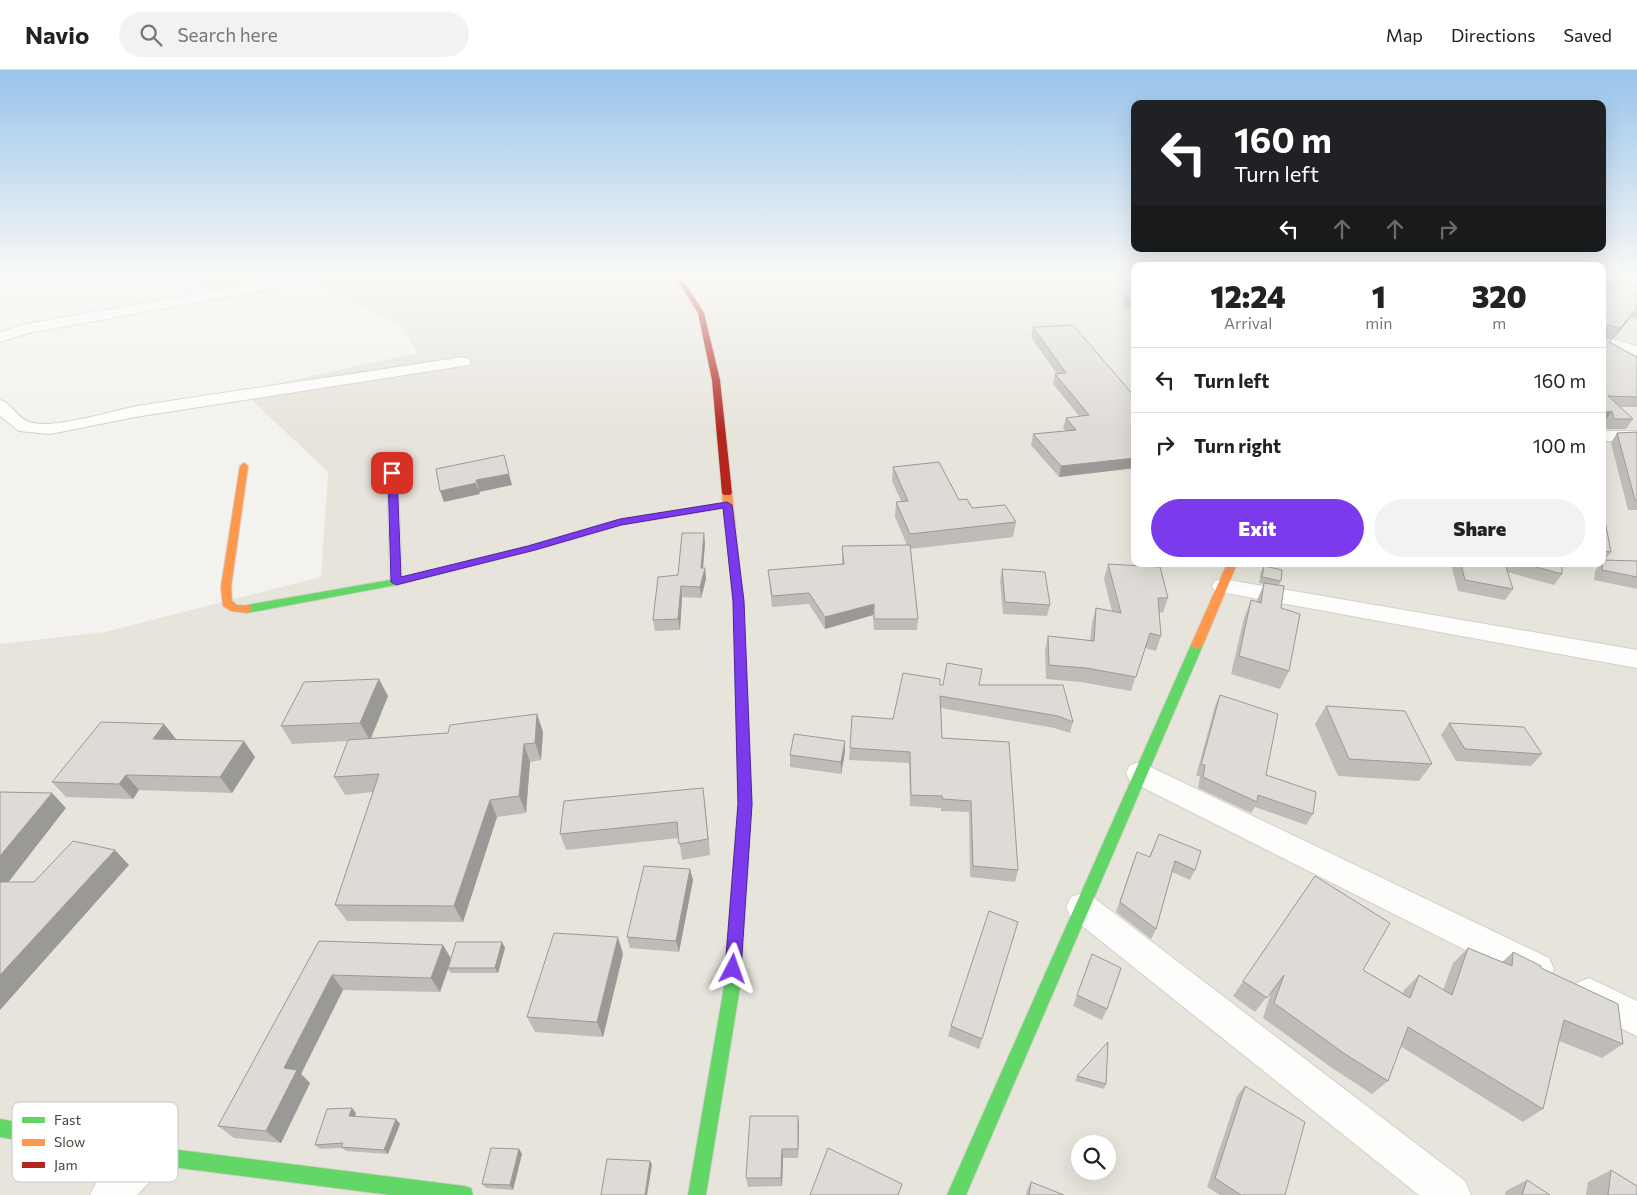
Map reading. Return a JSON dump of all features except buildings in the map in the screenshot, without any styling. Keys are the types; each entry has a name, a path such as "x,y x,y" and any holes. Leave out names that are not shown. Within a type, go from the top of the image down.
{"street":[{"path":"0,336 34,328"},
{"path":"697,1195 732,987 745,804 738,601 716,380 705,328"},
{"path":"1606,341 1637,351"},
{"path":"0,405 11,418 25,428 50,429 135,412 463,362"},
{"path":"1606,436 1637,436"},
{"path":"244,466 226,587 227,603 235,608 251,609 396,582 531,548 620,522 727,505"},
{"path":"956,1195 1231,567"},
{"path":"1223,586 1637,658"},
{"path":"1140,773 1637,1019"},
{"path":"1082,907 1451,1195"},
{"path":"178,1158 464,1195"},
{"path":"110,1195 122,1182"}],"lane":[{"path":"392,454 396,582"}],"shaded area":[{"path":"402,328 1131,328 1131,567 1606,567 1606,328 1637,328 1637,1195 0,1195 0,644 105,632 321,577 328,472 242,391 417,353"}],"traffic: fast":[{"path":"247,609 396,582 531,548 622,522"},
{"path":"956,1195 1197,645"},
{"path":"697,1195 732,987 745,804 742,712"},
{"path":"0,1128 12,1130"},
{"path":"178,1159 464,1195"}],"traffic: slow":[{"path":"244,466 226,587 227,603 235,608 247,609"},
{"path":"727,493 738,601 742,712"},
{"path":"622,522 727,505"},
{"path":"1197,645 1231,567"}],"traffic: jam":[{"path":"704,328 716,380 727,493"}],"route":[{"path":"392,473 396,582 531,548 620,522 727,505 738,601 745,804 733,969"}]}
